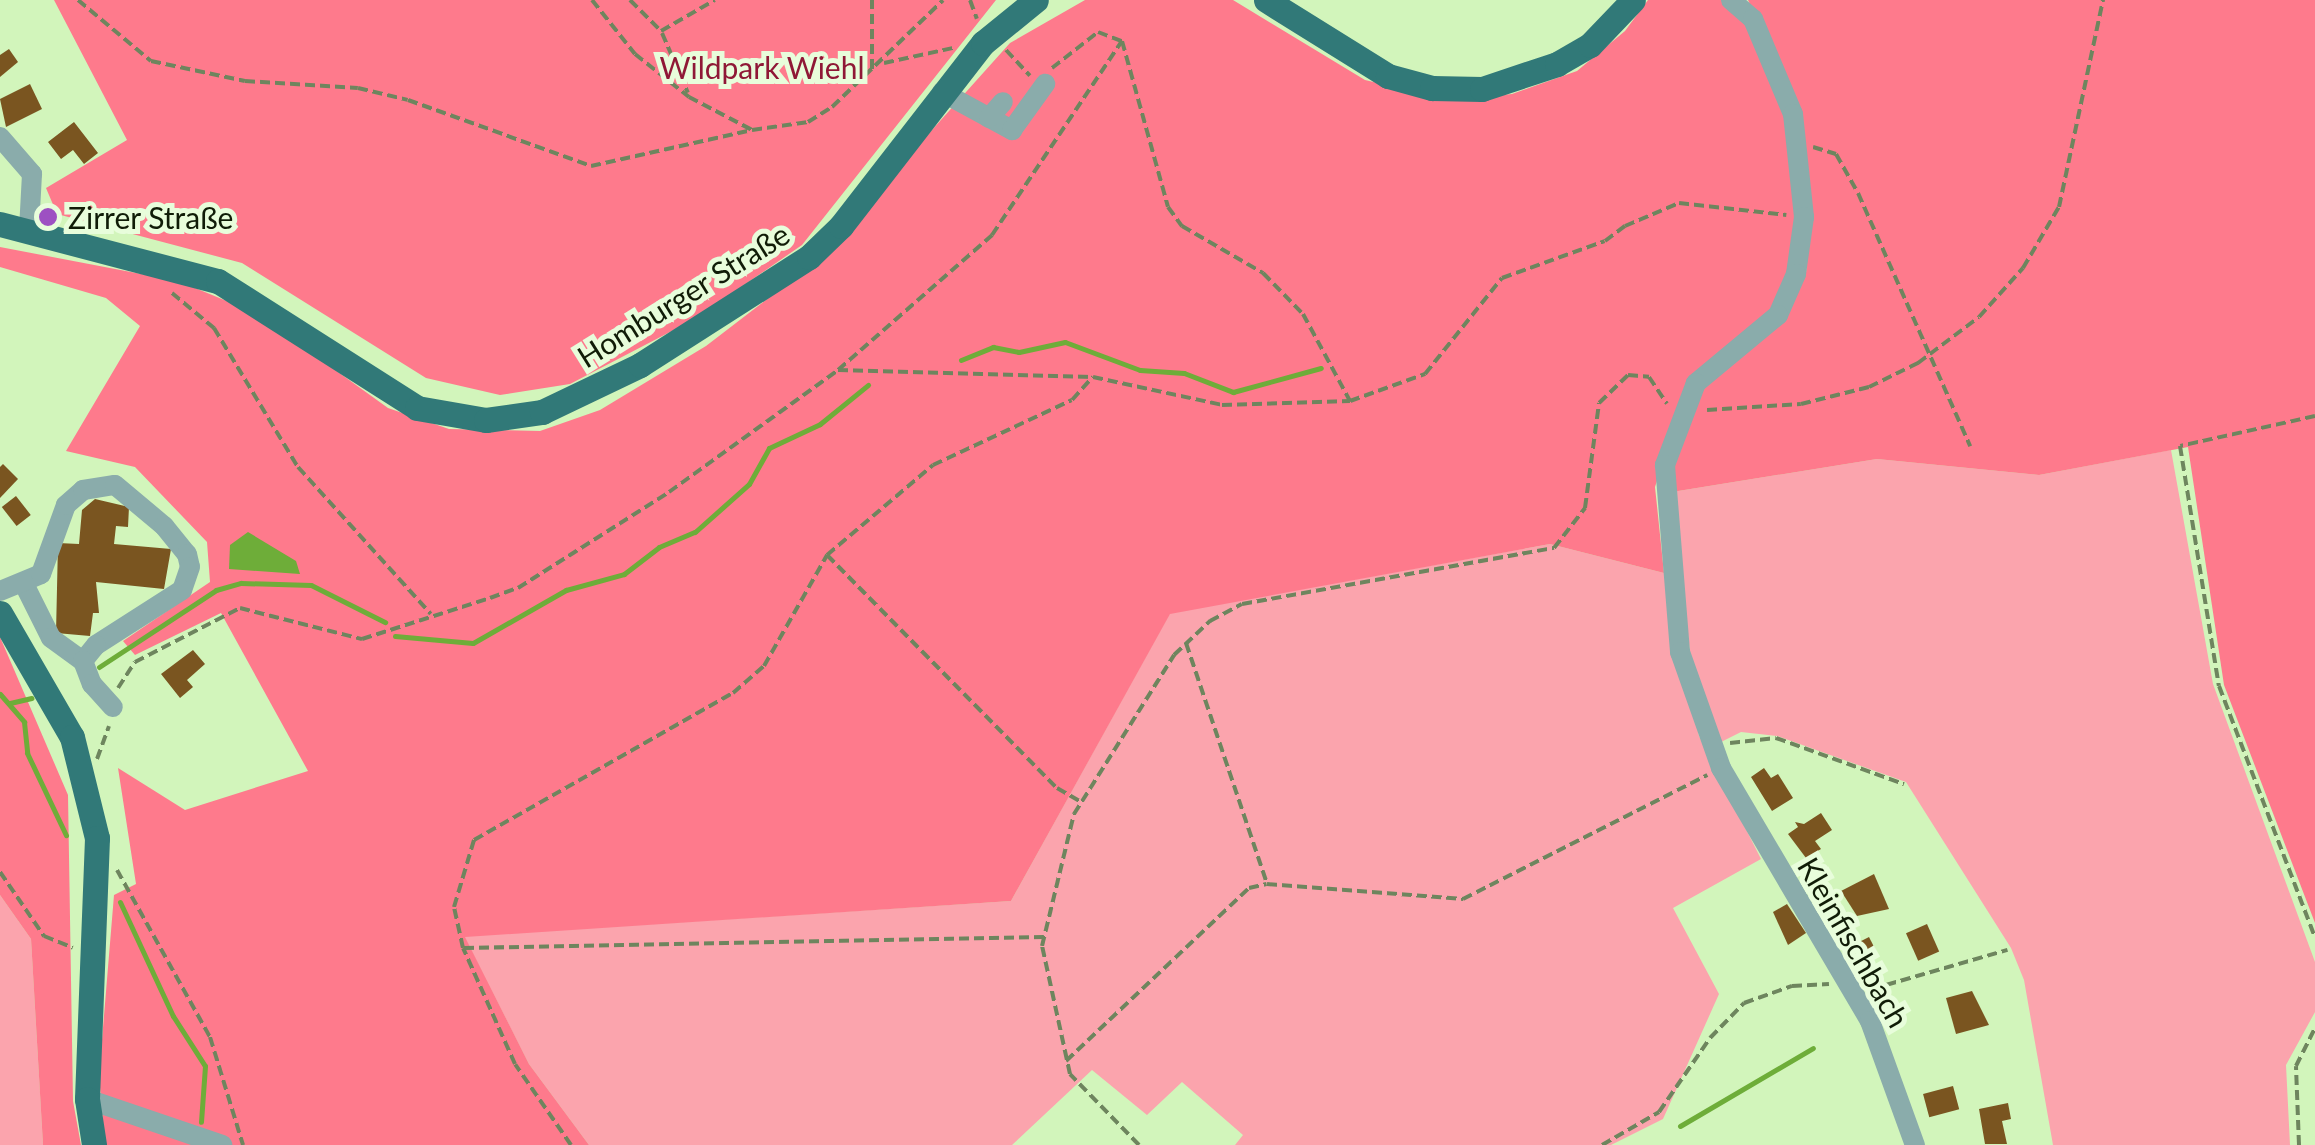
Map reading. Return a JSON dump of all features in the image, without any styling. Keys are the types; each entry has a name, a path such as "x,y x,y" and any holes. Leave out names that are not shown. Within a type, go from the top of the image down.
{"main road":[{"name":"Homburger Straße","path":"0,224 218,281 416,408 474,419 518,416 574,402 640,366 809,257 841,226 942,92 989,38 1036,0"},
{"path":"1266,0 1388,76 1432,88 1482,89 1557,64 1590,45 1633,0"},
{"path":"0,613 52,692 86,778 97,838 87,1099 94,1145"}],"street":[{"name":"Kleinfischbach","path":"1731,0 1752,19 1778,70 1800,148 1804,217 1796,274 1778,315 1696,383 1675,412 1662,483 1680,652 1721,768 1870,1020 1915,1145"},
{"path":"942,92 996,110 1012,130 1036,79"},
{"path":"0,137 32,174 29,230"},
{"path":"0,591 41,574 66,505 100,484 131,497 181,544 190,567 182,590 96,645 83,661"},
{"path":"24,584 51,638 83,661 92,684 113,707"},
{"path":"87,1099 222,1145"}],"path":[{"path":"78,0 152,62 245,81 358,88 408,100 591,166 752,130 808,122 880,64 943,0"},
{"path":"592,0 635,54 690,97 752,130"},
{"path":"630,0 661,31 690,97"},
{"path":"661,31 715,0"},
{"path":"872,0 872,69"},
{"path":"970,0 989,38 1036,79 1098,32 1122,41"},
{"path":"1139,1145 1085,1092 1066,1061 1044,938 1080,802 1186,643 1242,604 1554,548 1585,508 1598,403 1628,375 1649,376 1666,394 1675,412 1801,404 1870,387 1930,354 1979,317 2023,268 2059,208 2102,0"},
{"path":"880,64 989,38"},
{"path":"86,778 105,748 113,707 135,662 240,608 362,639 518,588 668,492 838,370 992,235 1122,41"},
{"path":"1122,41 1168,207 1182,226 1263,273 1303,314 1350,401"},
{"path":"1800,148 1836,154 1970,446"},
{"path":"838,370 1093,377 1222,406 1350,401 1425,374 1502,278 1606,241 1680,203 1804,217"},
{"path":"160,283 214,328 298,467 430,614"},
{"path":"571,1145 523,1078 462,948 454,907 474,840 733,693 764,666 827,554 933,465 1072,400 1093,377"},
{"path":"2315,416 2180,446 2219,686 2315,938"},
{"path":"827,554 1057,788 1080,802"},
{"path":"1186,643 1267,884"},
{"path":"1066,1061 1249,888 1267,884 1463,899 1721,768 1743,738 1776,738 1904,784"},
{"path":"97,838 130,884 210,1037 244,1145"},
{"path":"0,872 44,936 91,956"},
{"path":"462,948 1044,938"},
{"path":"1602,1145 1659,1112 1710,1038 1744,1003 1792,986 1849,983 1866,990 2007,950"},
{"path":"2299,1145 2296,1066 2315,1028"}],"shaded area":[{"path":"2171,450 2213,684 2315,962 2315,1012 2286,1065 2290,1145 2053,1145 2024,980 2011,948 1906,782 1777,736 1741,732 1719,743 1690,652 1672,492 1877,459 2039,475"},
{"path":"248,532 296,561 300,574 229,569 230,545"},
{"path":"1550,544 1664,573 1699,736 1761,859 1673,908 1719,994 1663,1119 1611,1145 1235,1145 1243,1135 1182,1082 1147,1115 1092,1070 1012,1145 589,1145 529,1064 464,936 1011,901 1170,613"},
{"path":"0,895 31,939 43,1145 0,1145"}],"green space":[{"name":"Wildpark Wiehl","path":"54,0 996,0 802,245 695,319 570,384 500,395 426,378 242,263 57,214 46,188 127,140"},
{"path":"1085,0 1233,0 1365,80 1450,100 1512,94 1577,71 1625,31 1648,0 1722,0 1750,24 1790,117 1801,209 1793,272 1775,312 1690,379 1655,487 1664,573 1550,544 1170,614 1011,901 465,937 529,1064 589,1145 105,1145 99,1076 114,895 136,884 118,768 185,810 308,771 221,613 135,655 123,641 210,582 207,542 135,467 66,451 140,326 106,298 0,267 0,247 178,281 256,313 388,408 449,429 540,431 600,410 706,346 810,266 1010,43"},
{"path":"1748,0 2315,0 2315,923 2224,685 2188,447 2039,475 1877,459 1672,492 1670,468 1700,386 1783,319 1806,273 1809,211 1800,114"},
{"path":"0,637 68,795 73,1101 81,1145 43,1145 31,939 0,895"}],"building":[{"path":"9,49 18,62 0,77 0,55"},
{"path":"30,84 42,109 6,127 0,99"},
{"path":"74,122 98,153 84,164 73,150 61,159 48,142"},
{"path":"3,464 18,479 0,498 0,467"},
{"path":"16,496 31,515 17,526 2,507"},
{"path":"95,499 129,507 128,527 116,526 114,544 171,549 164,589 96,582 99,613 93,613 90,636 56,633 58,543 79,544 82,510"},
{"path":"193,650 205,664 187,680 193,687 180,698 161,674"},
{"path":"1764,768 1771,778 1778,774 1793,798 1772,811 1751,777"},
{"path":"1821,813 1832,830 1815,841 1821,849 1806,858 1788,834 1798,827 1795,822 1804,824"},
{"path":"1874,874 1889,909 1857,916 1841,891"},
{"path":"1787,904 1806,933 1788,945 1773,912"},
{"path":"1927,924 1939,951 1918,961 1906,933"},
{"path":"1869,937 1877,953 1863,960 1855,944"},
{"path":"1972,991 1989,1025 1956,1034 1946,998"},
{"path":"1953,1086 1959,1109 1929,1117 1923,1094"},
{"path":"2008,1103 2011,1119 2002,1121 2007,1144 1985,1144 1979,1109"}],"waterway":[{"path":"961,360 993,347 1019,352 1065,342 1140,370 1184,373 1233,392 1321,368"},
{"path":"395,636 473,643 566,590 624,574 659,547 695,532 749,484 769,448 820,424 868,385"},
{"path":"99,667 216,590 241,583 311,585 385,622"},
{"path":"0,694 24,722 27,753 66,835"},
{"path":"10,703 31,698"},
{"path":"120,902 173,1016 205,1066 201,1122"},
{"path":"1680,1126 1813,1048"}],"place":[{"name":"Zirrer Straße","path":"48,217"}]}
